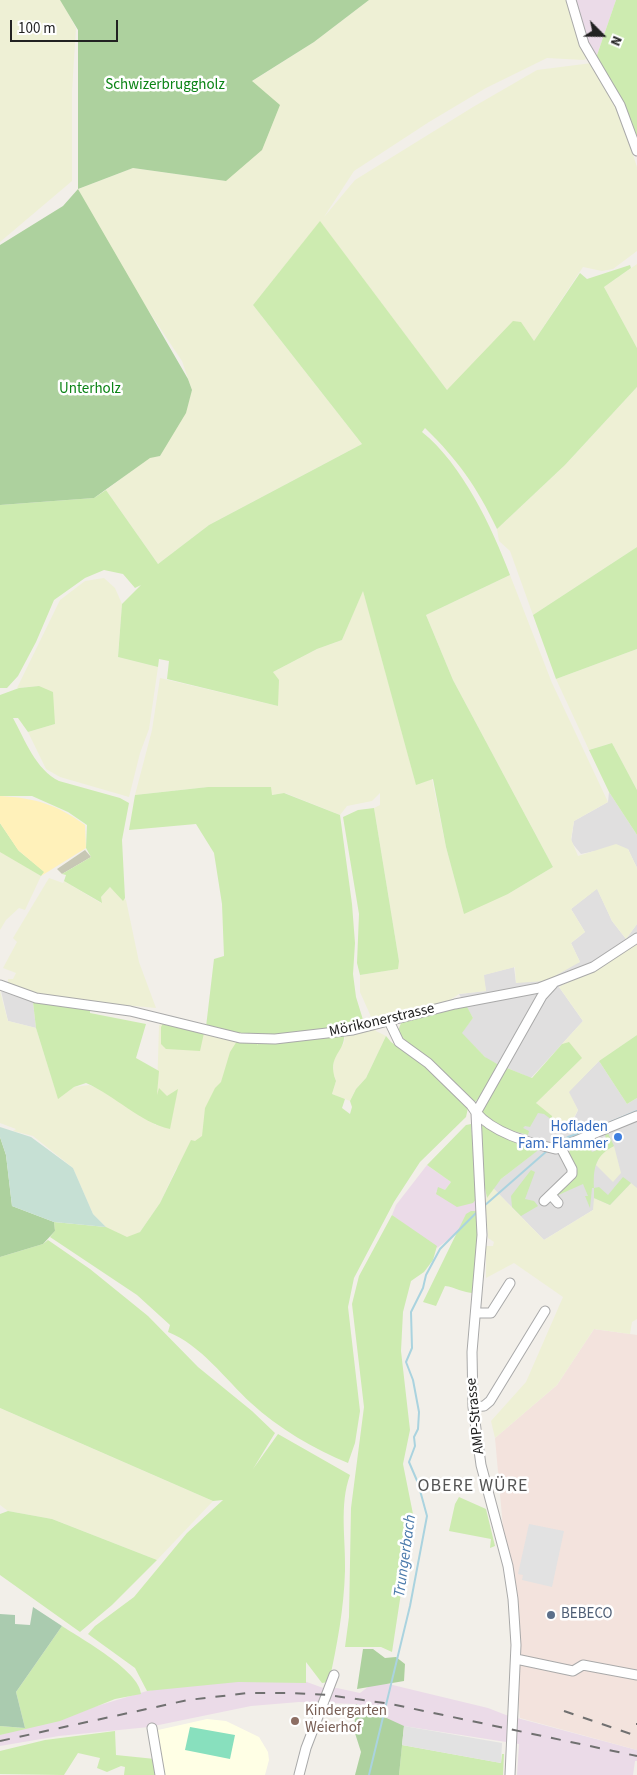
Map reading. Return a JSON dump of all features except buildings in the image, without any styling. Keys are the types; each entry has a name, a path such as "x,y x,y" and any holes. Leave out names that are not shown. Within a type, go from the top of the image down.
{"street":[{"path":"571,0 584,44 620,105 637,151"},
{"name":"Mörikonerstrasse","path":"0,985 36,998 130,1011 254,1040 340,1033 455,1004 553,984 598,964 637,938"},
{"path":"476,1113 542,996 553,984"},
{"path":"389,1021 399,1042 428,1064 471,1104 476,1113 504,1131 546,1147 558,1149 637,1116"},
{"name":"AMP-Strasse","path":"476,1113 482,1235 471,1374 473,1407 481,1465 511,1580 516,1626 510,1775"},
{"path":"558,1149 572,1172 547,1198 558,1203"},
{"path":"476,1313 491,1313 510,1284"},
{"path":"473,1407 484,1406 490,1400 545,1311"},
{"path":"516,1659 573,1671 584,1665 637,1675"},
{"path":"299,1775 306,1748 334,1675"},
{"path":"152,1728 160,1775"}],"shaded area":[{"path":"0,0 61,0 76,28 72,91 72,181 0,242"},
{"path":"369,0 567,0 588,57 584,60 547,58 486,88 429,122 354,171 324,217 355,180 537,70 592,63 617,106 637,167 637,251 613,269 602,271 583,267 534,341 447,390 320,222 253,305 362,444 209,525 158,564 106,490 150,457 160,456 192,390 182,361 116,262 78,189 133,168 226,181 251,82 314,42"},
{"path":"574,0 616,0 595,61 582,29"},
{"path":"637,264 637,348 604,287"},
{"path":"637,387 637,547 533,615 510,551 499,541 497,529 565,465"},
{"path":"510,575 552,683 608,802 574,821 571,839 578,856 616,844 628,849 637,868 637,924 626,939 612,921 597,889 571,909 585,932 571,943 580,962 546,981 516,983 515,967 484,975 486,991 459,994 450,1000 372,1019 360,992 360,975 397,969 399,961 374,808 380,805 380,793 372,801 347,806 340,815 285,793 271,795 271,787 208,787 135,795 152,730 160,678 278,706 273,672 317,649 342,640 363,590 416,784 432,779 446,847 463,910 508,894 553,867 453,680 426,615"},
{"path":"104,578 115,588 122,604 118,657 158,667 149,729 140,753 129,797 60,777 46,769 28,732 55,724 39,686 17,688 60,600 85,581"},
{"path":"637,649 637,790 612,743 589,750 556,679"},
{"path":"609,792 637,835 637,868 628,849 595,851 581,854 571,842 574,821 608,802"},
{"path":"0,850 41,876 25,910 19,908 6,920 0,930"},
{"path":"85,850 91,857 62,874 57,869"},
{"path":"49,878 63,883 64,881 101,903 101,897 110,887 126,900 139,962 156,1008 49,998 8,985 8,979 13,979 16,973 3,968 17,942 13,938"},
{"path":"597,888 612,921 626,939 637,924 637,943 559,987 583,1021 531,1078 488,1060 461,1033 473,1018 459,994 486,991 483,975 514,967 516,983 580,962 571,943 585,932 571,909"},
{"path":"637,941 637,1035 599,1061 569,1092 578,1110 572,1121 559,1123 536,1104 569,1042 562,1044 583,1021 559,987"},
{"path":"0,991 8,1021 36,1028 58,1098 74,1087 89,1085 103,1090 156,1125 159,1026 165,1016 239,1035 260,1037 264,1076 176,1169 160,1203 140,1232 127,1238 106,1227 93,1214 73,1168 33,1136 13,1131 16,1129 0,1123"},
{"path":"1,991 33,1002 36,1028 8,1021"},
{"path":"375,1027 376,1031 386,1036 366,1078 356,1089 350,1101 332,1094 336,1081 333,1073 334,1056 344,1043 345,1036"},
{"path":"599,1061 627,1104 637,1098 637,1222 593,1210 544,1240 493,1188 501,1179 540,1148 509,1130 519,1111 530,1100 555,1116 573,1121 578,1110 568,1092"},
{"path":"0,1127 31,1137 73,1168 93,1214 106,1227 54,1222 12,1206 6,1155 0,1137"},
{"path":"614,1146 621,1173 613,1182 596,1165 601,1152"},
{"path":"427,1165 451,1182 445,1190 435,1192 477,1198 479,1211 457,1233 437,1248 392,1215 396,1205"},
{"path":"631,1183 637,1188 637,1319 632,1322 630,1334 594,1329 557,1385 495,1438 491,1421 526,1382 563,1297 514,1263 486,1278 486,1246 493,1246 494,1242 488,1238 485,1200 493,1188 544,1240 593,1210 594,1198 610,1205"},
{"path":"594,1329 637,1335 637,1750 520,1718 495,1438 557,1385"},
{"path":"0,1408 213,1501 157,1560 52,1519 8,1511 0,1505"},
{"path":"529,1524 564,1531 552,1587 522,1580 523,1575 518,1574"},
{"path":"33,1607 62,1626 16,1692 25,1728 0,1726 0,1614 15,1615 15,1624 30,1625"},
{"path":"304,1681 326,1689 337,1688 360,1693 376,1681 488,1708 506,1715 637,1750 637,1761 635,1761 633,1775 517,1775 519,1744 384,1723 355,1704 299,1702 251,1706 149,1727 59,1736 0,1746 0,1735 147,1691 192,1682"},
{"path":"207,1719 226,1721 259,1737 268,1752 269,1760 265,1775 164,1775 156,1734 158,1730"},
{"path":"404,1726 502,1743 501,1763 402,1745"}],"green space":[{"name":"Schwizerbruggholz","path":"60,0 369,0 314,42 252,81 280,105 262,150 226,181 133,168 78,189 78,30"},
{"path":"616,0 637,0 637,146 595,61"},
{"name":"Unterholz","path":"78,189 188,379 192,390 186,413 160,456 150,458 94,498 0,505 0,245 63,206"},
{"path":"320,221 447,390 513,321 521,322 534,341 580,273 587,279 630,265 631,268 604,287 637,348 637,387 565,465 497,529 482,500 457,463 425,428 422,432 437,445 463,479 485,517 510,575 426,615 453,680 553,867 508,894 464,914 446,847 433,779 416,785 363,591 342,640 317,649 273,672 279,680 278,706 167,679 169,661 159,659 158,667 118,657 122,604 141,585 135,588 123,574 104,570 85,578 54,600 36,642 18,676 7,688 0,688 0,505 94,498 106,490 158,564 209,525 362,444 253,305"},
{"path":"637,547 637,649 556,679 533,615"},
{"path":"39,686 53,692 55,724 28,732 18,718 13,718 27,745 44,770 59,781 120,798 129,803 122,840 125,898 123,901 110,887 101,897 102,903 64,881 66,875 62,874 91,857 86,848 87,825 68,812 32,796 0,796 0,695 19,688"},
{"path":"612,743 637,790 637,835 609,792 589,750"},
{"path":"208,787 271,787 272,795 284,793 340,815 352,904 355,943 353,974 356,997 364,1023 293,1035 239,1035 206,1027 214,959 224,956 222,904 214,853 196,824 129,830 135,795"},
{"path":"374,808 399,961 398,969 360,975 357,963 359,914 343,817 358,810"},
{"path":"0,823 19,851 45,872 41,876 0,852"},
{"path":"33,1002 90,1008 90,1013 146,1024 136,1058 159,1071 157,1095 159,1088 167,1096 178,1089 170,1129 148,1121 86,1083 74,1087 58,1099 36,1028"},
{"path":"466,1005 473,1018 462,1033 485,1057 499,1065 485,1091 475,1102 396,1035 402,1021"},
{"path":"164,1022 204,1033 200,1051 166,1049 161,1044 161,1027"},
{"path":"344,1034 344,1040 333,1065 336,1081 332,1094 345,1099 342,1108 350,1114 352,1107 350,1101 356,1089 366,1078 386,1036 391,1042 429,1069 468,1108 466,1117 420,1162 394,1202 354,1278 348,1307 360,1411 355,1443 348,1463 309,1444 273,1421 251,1403 202,1354 191,1345 168,1332 170,1325 137,1295 50,1237 55,1231 54,1222 106,1227 127,1237 140,1232 160,1203 191,1140 195,1141 202,1136 205,1108 215,1088 221,1082 230,1052 237,1041 257,1044 258,1046 257,1042"},
{"path":"637,1035 637,1098 627,1104 599,1061"},
{"path":"569,1042 582,1058 536,1103 552,1116 552,1120 544,1114 538,1113 530,1127 525,1126 523,1128 529,1131 528,1135 506,1129 482,1114 481,1105 502,1066 532,1078 562,1044"},
{"path":"471,1124 477,1198 473,1203 457,1207 436,1194 438,1187 445,1190 451,1182 427,1165 466,1125"},
{"path":"484,1125 541,1148 501,1179 487,1198 483,1178 482,1126"},
{"path":"608,1133 614,1146 603,1153 597,1162 594,1174 594,1188 592,1188 590,1208 583,1184 556,1196 572,1178 566,1155 570,1151 569,1148 585,1141 592,1152 608,1146 605,1135"},
{"path":"0,1137 6,1155 12,1206 54,1222 55,1231 43,1244 0,1257"},
{"path":"531,1170 535,1172 525,1199 534,1201 538,1206 521,1216 512,1207 511,1196"},
{"path":"623,1177 631,1183 610,1205 594,1198 594,1188 599,1187 608,1195"},
{"path":"471,1211 479,1211 474,1293 445,1286 436,1306 423,1302 466,1214"},
{"path":"392,1215 437,1246 433,1260 424,1272 411,1281 403,1312 401,1351 410,1430 403,1464 413,1514 392,1652 381,1647 345,1647 349,1617 351,1508 364,1407 352,1304 359,1276"},
{"path":"48,1240 90,1269 148,1316 198,1367 252,1411 275,1433 253,1469 278,1434 350,1475 344,1510 345,1571 343,1599 329,1682 322,1683 306,1662 306,1683 238,1682 147,1691 135,1668 88,1634 95,1626 134,1597 187,1533 223,1500 213,1501 0,1408 0,1257 43,1244"},
{"path":"459,1497 486,1509 495,1546 490,1548 491,1539 449,1531 455,1504"},
{"path":"8,1511 52,1519 157,1560 112,1605 80,1632 0,1575 0,1514"},
{"path":"62,1626 108,1656 131,1675 138,1685 141,1694 115,1699 60,1721 0,1735 0,1726 25,1728 16,1692"},
{"path":"363,1649 373,1649 385,1658 396,1657 405,1664 404,1681 357,1689"},
{"path":"356,1704 404,1726 399,1775 355,1775 361,1752 354,1730"},
{"path":"190,1727 235,1735 230,1759 185,1750"},
{"path":"115,1731 116,1755 155,1759 158,1775 124,1775 125,1767 121,1766 107,1772 97,1768 100,1758 78,1753 64,1775 0,1774 0,1751 45,1740"},
{"path":"402,1745 501,1763 502,1754 504,1754 503,1775 399,1775"}],"sand":[{"path":"0,796 24,798 45,803 74,818 85,825 86,848 41,876 44,872 18,850 0,823"}],"waterway":[{"name":"Trungerbach","path":"611,1122 637,1111"},
{"name":"Trungerbach","path":"554,1145 568,1137 598,1127"},
{"name":"Trungerbach","path":"484,1206 548,1150"},
{"name":"Trungerbach","path":"369,1775 410,1606 427,1516 418,1483 409,1462 415,1446 414,1437 418,1429 419,1412 413,1380 406,1362 412,1348 411,1312 423,1288 426,1275 440,1249 476,1213"}],"railway":[{"path":"0,1741 188,1700 248,1693 292,1693 328,1695 391,1704 637,1756"},
{"path":"564,1711 637,1736"}],"place":[{"name":"Hofladen Fam. Flammer","path":"618,1137"},
{"name":"BEBECO","path":"551,1615"},
{"name":"Kindergarten Weierhof","path":"295,1721"}],"district":[{"name":"OBERE WÜRE","path":"473,1487"}]}
